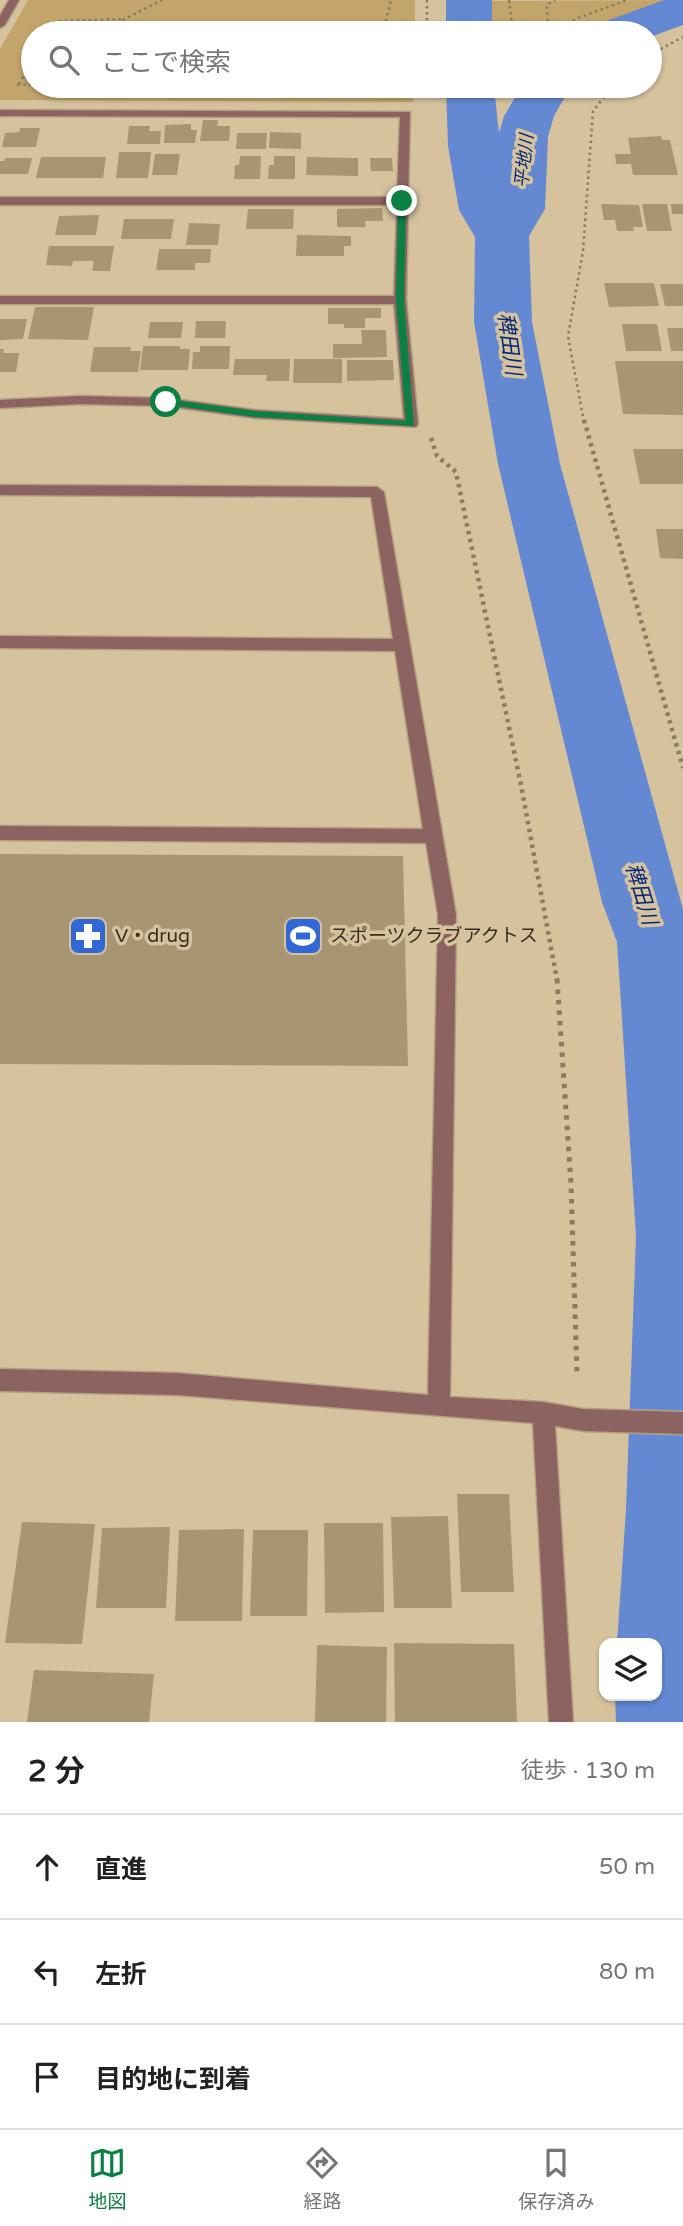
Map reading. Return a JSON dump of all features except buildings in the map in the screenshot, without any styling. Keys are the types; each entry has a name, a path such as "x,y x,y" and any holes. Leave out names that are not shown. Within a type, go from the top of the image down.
{"street":[{"path":"0,25 14,0"},
{"path":"0,113 406,114 400,300 411,424 255,414 166,402 80,400 1,407"},
{"path":"0,201 402,201"},
{"path":"0,300 400,300"},
{"path":"0,490 377,492 447,915 439,1407"},
{"path":"0,642 402,645"},
{"path":"0,833 433,836"},
{"path":"0,1380 177,1384 439,1407 543,1413 583,1420 683,1423"},
{"path":"543,1413 561,1722"}],"path":[{"path":"120,21 162,0"},
{"path":"386,21 391,0"},
{"path":"427,0 427,21"},
{"path":"509,0 511,21"},
{"path":"548,21 547,5 555,0"},
{"path":"572,21 627,0"},
{"path":"60,21 123,19"},
{"path":"662,48 683,37"},
{"path":"18,85 21,80"},
{"path":"603,98 593,111 583,251 568,335 582,414 683,768"},
{"path":"411,424 429,434 437,456 457,472 557,972 571,1184 577,1374"}],"shaded area":[{"path":"28,0 415,0 415,21 21,21 21,98 413,98 413,102 0,100 0,49"},
{"path":"679,0 680,4 637,21 485,21 484,1"}],"waterway":[{"name":"稗田川","path":"469,0 469,21"},
{"name":"平地川","path":"650,21 683,9"},
{"name":"稗田川","path":"471,98 474,146 486,210 502,237 503,322 529,464 641,902 657,942 681,1236 676,1509 668,1687 670,1722"},
{"name":"平地川","path":"508,227 518,209 523,137 529,116 539,98"}],"place":[{"name":"V・drug","path":"88,936"},
{"name":"スポーツクラブアクトス","path":"303,936"}],"route":[{"path":"166,402 255,414 411,424 400,300 402,201"}]}
